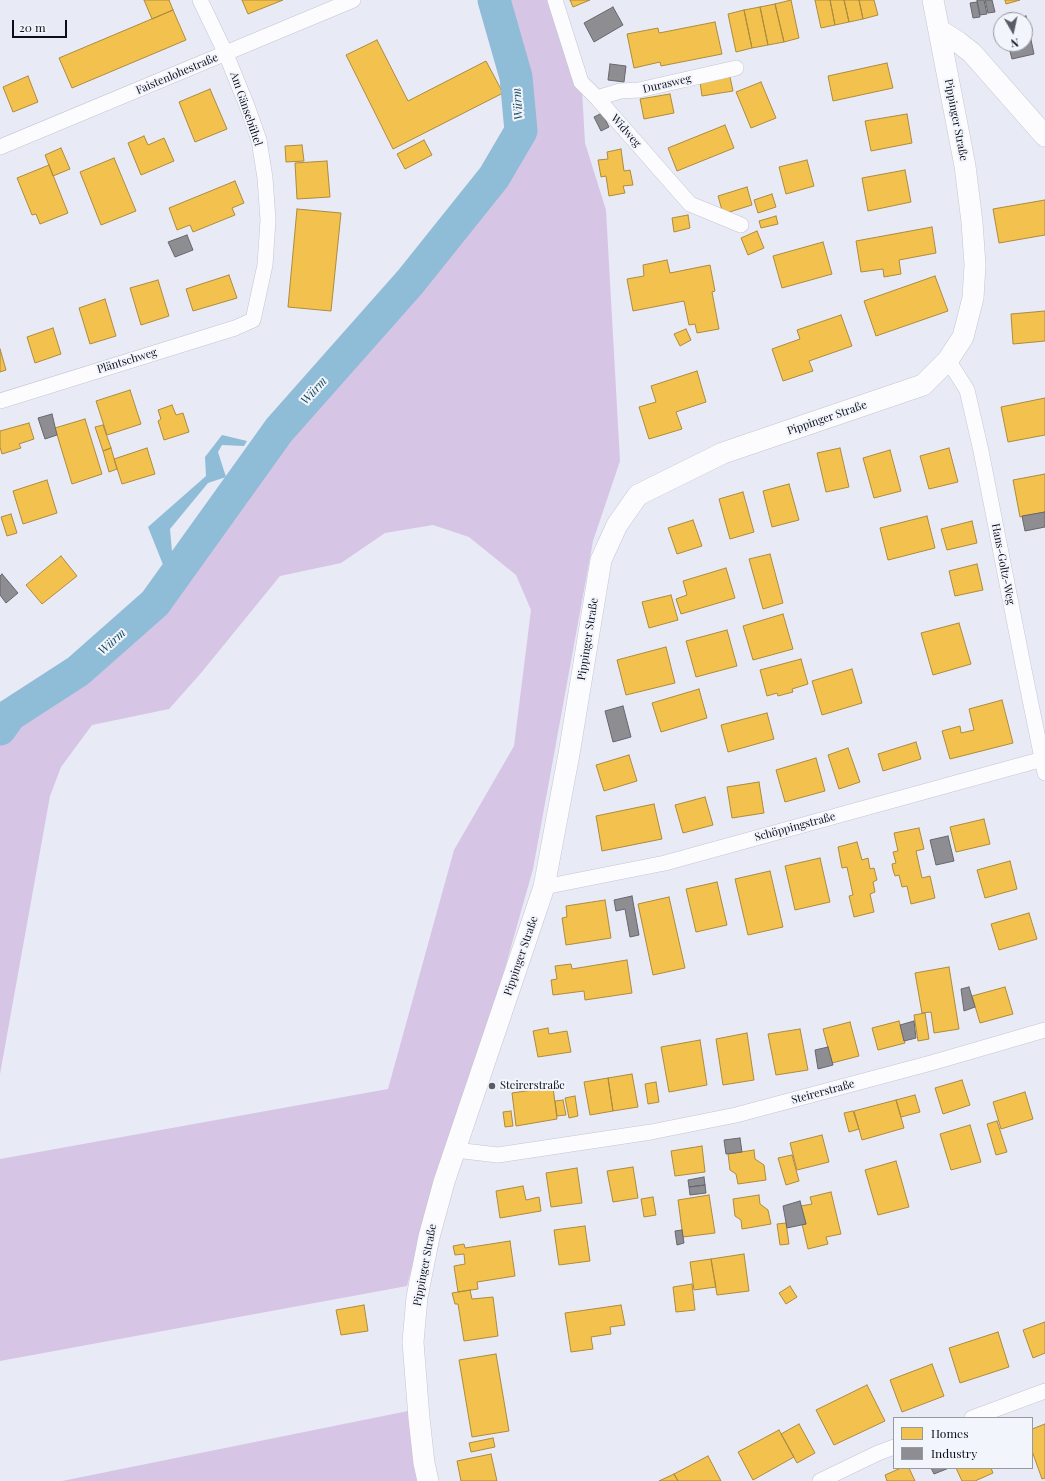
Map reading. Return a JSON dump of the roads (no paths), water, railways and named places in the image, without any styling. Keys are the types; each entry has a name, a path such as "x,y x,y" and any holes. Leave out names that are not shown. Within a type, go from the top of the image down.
{"main road":[{"name":"Pippinger Straße","path":"428,1481 424,1463 419,1418 413,1342 417,1297 429,1237 444,1182 544,887 569,754 601,560 617,525 638,495 724,453 923,385 948,360 963,337 972,298 975,265 972,222 965,166 932,0"},
{"path":"939,30 972,53 1045,136"}],"street":[{"name":"Am Gänsebühel","path":"200,0 226,54 259,140 265,178 268,220 265,265 253,320"},
{"name":"Faistenlohestraße","path":"0,147 353,0"},
{"name":"Widweg","path":"555,0 581,82 597,98 690,204 741,225"},
{"name":"Durasweg","path":"597,98 620,91 639,90 736,68"},
{"name":"Pläntschweg","path":"0,401 235,328 253,320"},
{"name":"Hans-Goltz-Weg","path":"948,360 967,390 981,451 1044,766"},
{"name":"Schöppingstraße","path":"544,887 665,863 1044,766"},
{"name":"Steirerstraße","path":"455,1150 498,1155 651,1132 736,1115 931,1063 1045,1030"},
{"path":"975,1417 1045,1391"},
{"path":"820,1481 893,1447"}],"water":[{"path":"222,435 247,441 244,446 222,445 218,452 226,477 208,483 170,529 173,563 166,572 148,527 206,476 205,457"}],"waterway":[{"name":"Würm","path":"0,729 10,715 78,671 155,603 279,430 410,282 494,177 521,131 516,77 494,0"}],"place":[{"name":"Steirerstraße","path":"492,1086"}]}
